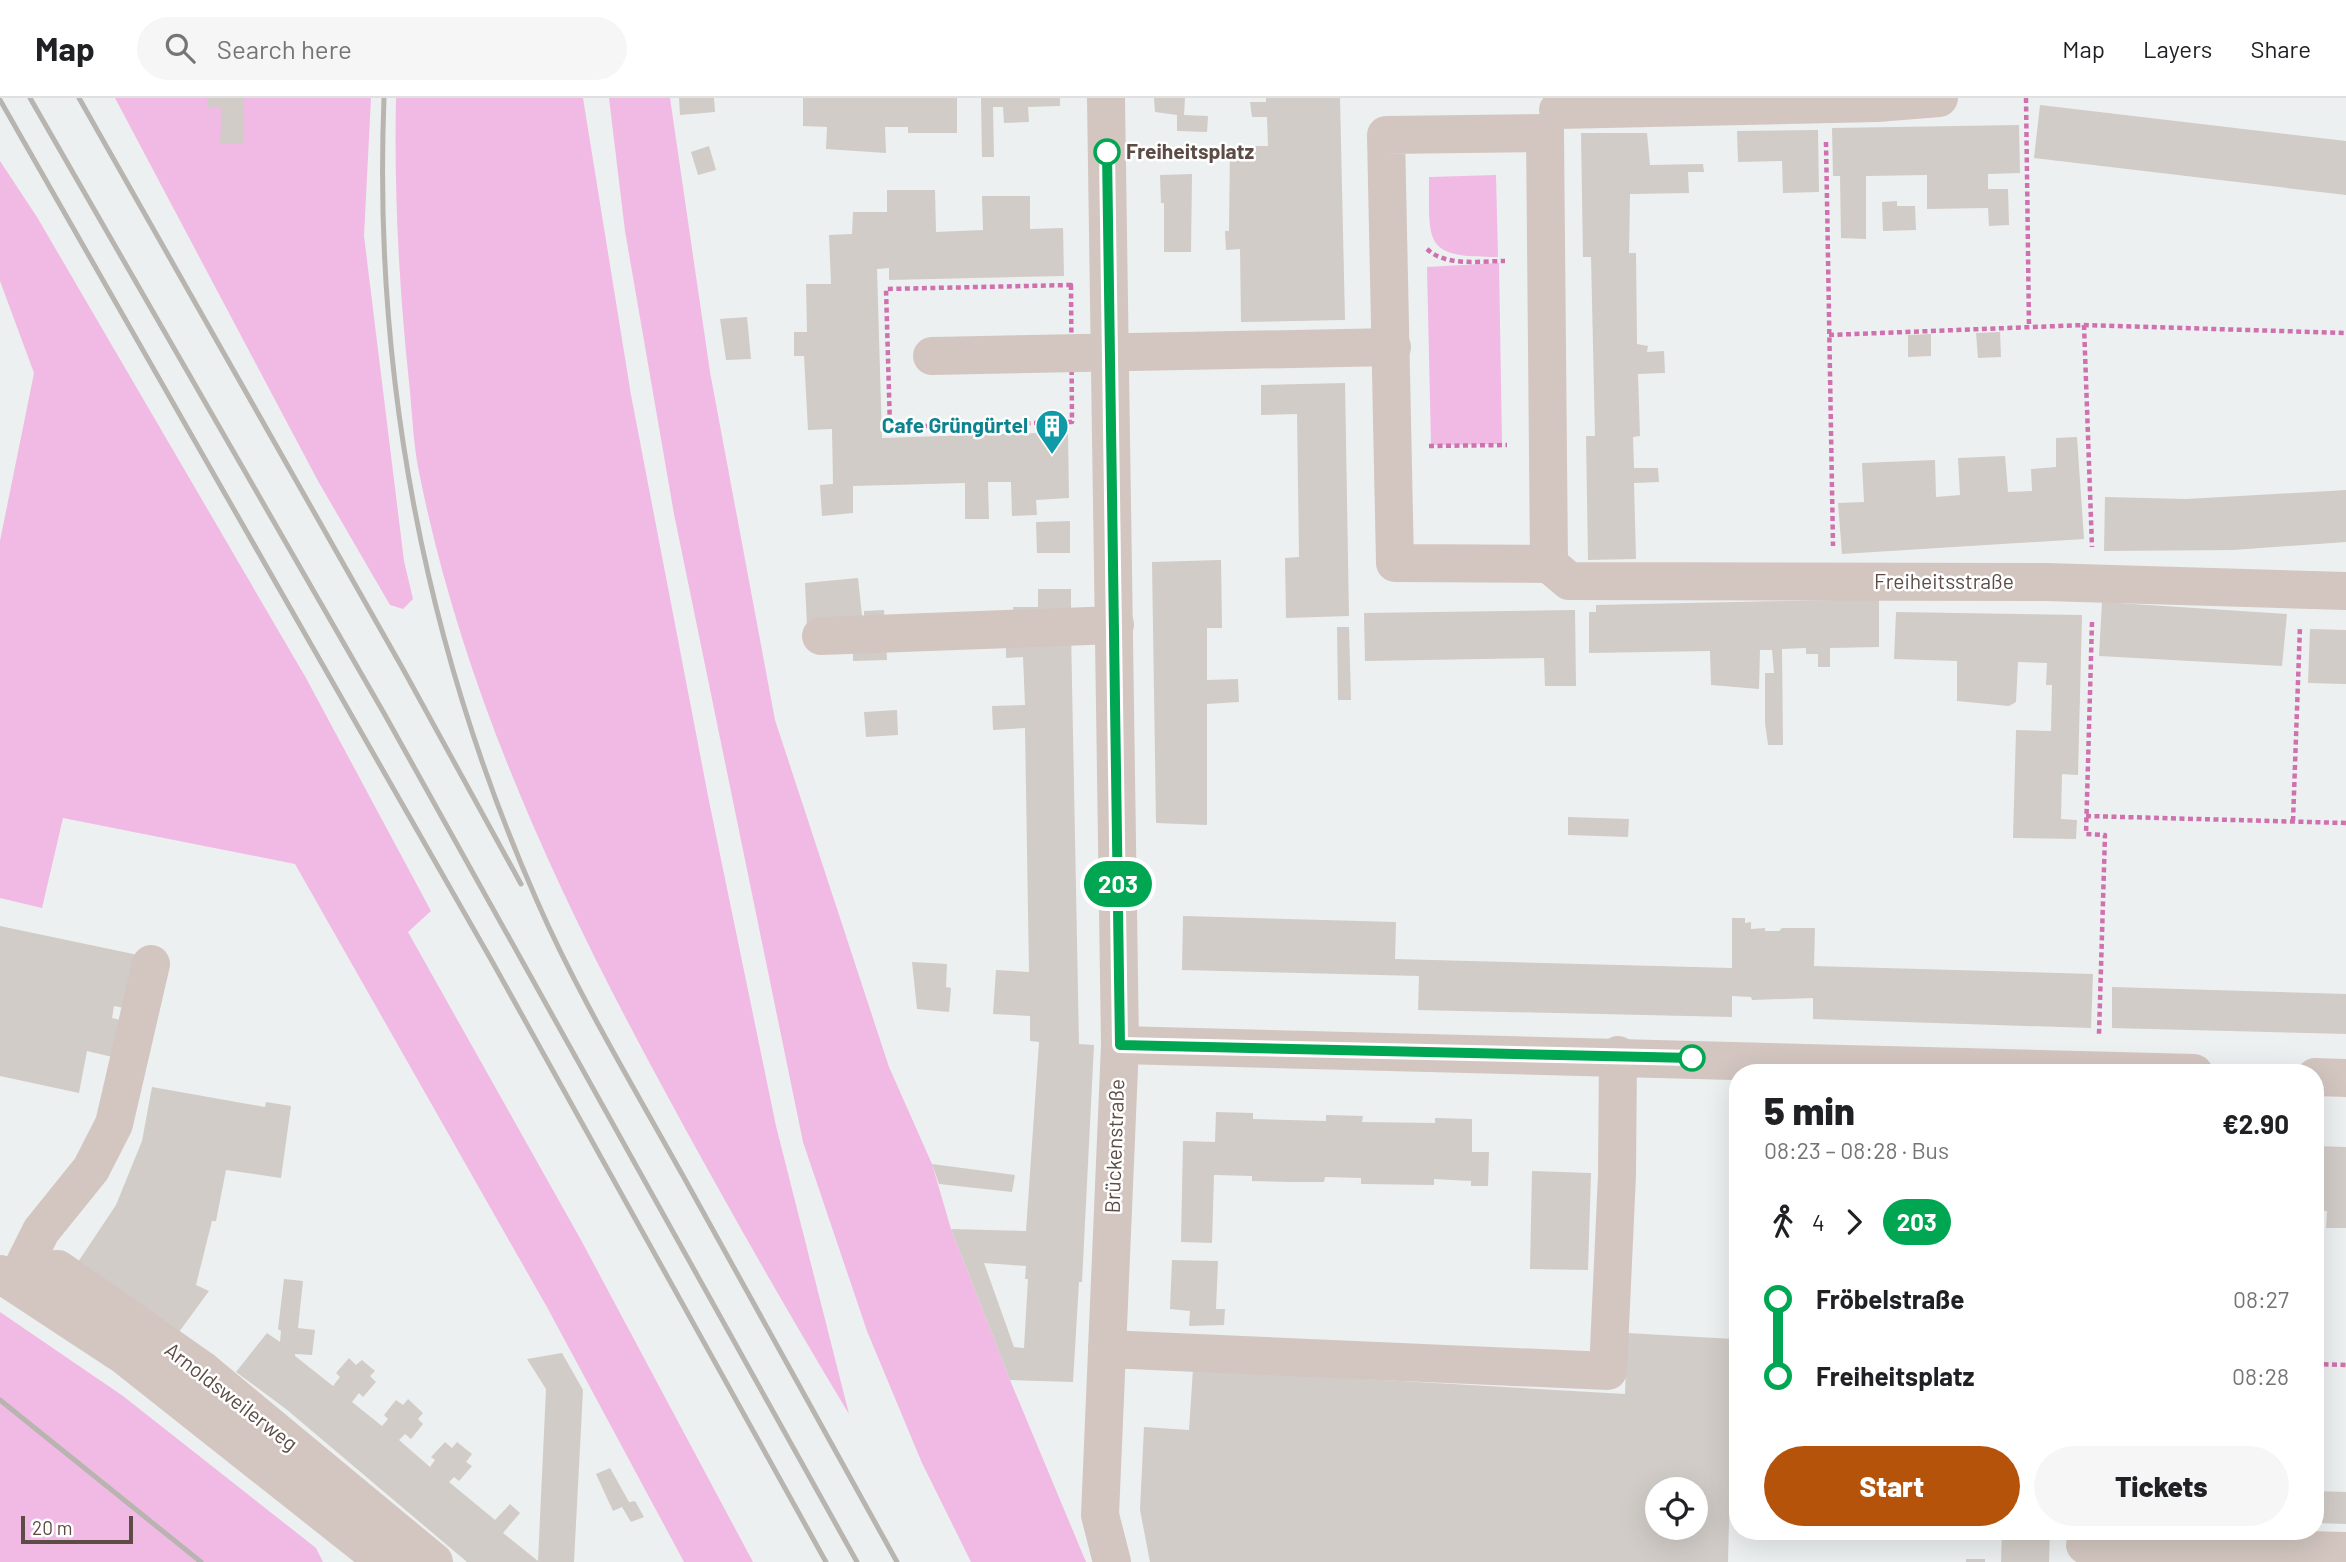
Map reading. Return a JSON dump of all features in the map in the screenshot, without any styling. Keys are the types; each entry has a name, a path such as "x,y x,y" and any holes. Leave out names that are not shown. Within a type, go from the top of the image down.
{"street":[{"name":"Brückenstraße","path":"1106,98 1120,1045 1100,1515 1112,1562"},
{"path":"1553,113 1549,564 1395,563 1386,135 1553,113 1938,98"},
{"path":"932,356 1392,347"},
{"name":"Freiheitsstraße","path":"1549,564 1569,581 2094,584 2346,591"},
{"path":"821,636 1115,625"},
{"path":"7,1279 41,1231 91,1169 114,1124 150,964"},
{"path":"1120,1045 1618,1055 1889,1064"},
{"path":"1107,1349 1608,1371 1617,1175 1618,1055"},
{"path":"2324,1077 2346,1078"},
{"name":"Arnoldsweilerweg","path":"7,1279 37,1270 58,1269 201,1370 434,1562"},
{"name":"Arnoldsweilerweg","path":"7,1279 126,1357 385,1562"},
{"path":"2085,1546 2346,1551"}],"path":[{"path":"2026,98 2029,327"},
{"path":"1826,104 1834,582"},
{"path":"1425,235 1426,258"},
{"path":"1426,248 1436,257 1448,260 1505,261"},
{"path":"1505,249 1505,269"},
{"path":"1829,335 2084,325 2346,333"},
{"path":"2084,325 2094,584 2086,834 2105,835 2099,1064"},
{"path":"1507,434 1508,456"},
{"path":"1427,435 1428,459"},
{"path":"1428,446 1507,445"},
{"path":"2293,821 2301,590"},
{"path":"2086,816 2346,822"},
{"path":"2324,1364 2346,1365"}],"shaded area":[{"path":"115,98 371,98 364,236 404,561 413,599 403,609 390,605 318,481"},
{"path":"396,98 583,98 631,395 709,801 776,1126 849,1414 730,1210 623,1012 550,862 516,786 486,708 436,549 416,456 400,275"},
{"path":"609,98 670,98 710,372 775,720 889,1067 932,1164 951,1229 1086,1562 971,1562 922,1463 867,1331 803,1142 674,514 625,231"},
{"path":"0,161 37,217 306,678 431,911 408,932 581,1240 753,1562 684,1562 548,1309 295,864 63,818 42,908 0,898 0,541 34,373 0,281"},
{"path":"1496,175 1498,257 1456,254 1444,250 1436,243 1431,233 1429,177"},
{"path":"1499,263 1502,444 1431,445 1427,267"},
{"path":"0,1312 123,1396 316,1548 323,1562 0,1562"}],"building":[{"path":"207,98 244,98 243,144 220,143 222,108 207,107"},
{"path":"679,98 714,98 715,112 680,115"},
{"path":"803,98 957,98 957,133 908,133 908,127 885,127 886,153 826,149 827,127 803,126"},
{"path":"981,98 1060,98 1060,106 1028,107 1029,122 1004,123 1003,107 993,107 994,157 982,157"},
{"path":"1154,98 1185,98 1184,115 1208,116 1207,132 1177,131 1177,115 1155,112"},
{"path":"1266,98 1340,98 1345,320 1241,322 1240,249 1226,250 1225,231 1229,231 1230,146 1268,146 1267,117 1252,117 1250,102 1266,102"},
{"path":"2040,105 2346,141 2346,195 2034,158"},
{"path":"2019,125 2020,173 1988,174 1988,189 2008,189 2009,225 1989,226 1988,208 1927,209 1927,175 1866,176 1866,239 1841,238 1840,176 1833,176 1832,128"},
{"path":"1818,130 1819,192 1783,193 1782,161 1738,162 1737,131"},
{"path":"1581,133 1647,133 1650,165 1703,164 1704,172 1688,172 1689,193 1630,194 1629,253 1636,253 1637,344 1648,346 1647,352 1664,351 1665,373 1638,374 1640,436 1633,437 1634,468 1658,468 1659,482 1634,483 1636,559 1588,560 1586,436 1595,436 1591,257 1583,257"},
{"path":"709,146 716,170 698,175 691,152"},
{"path":"1192,174 1191,252 1164,252 1164,203 1161,203 1160,175"},
{"path":"887,190 935,190 936,232 983,230 982,196 1030,196 1030,229 1063,228 1064,276 889,280 889,268 877,269 882,438 1068,432 1069,498 1036,500 1037,515 1012,516 1011,482 988,482 989,519 965,519 965,483 853,486 853,513 822,516 820,485 833,484 832,429 808,430 804,356 794,356 794,332 807,332 806,284 831,284 829,235 852,234 853,212 887,212"},
{"path":"1897,201 1897,206 1915,206 1916,230 1883,231 1882,202"},
{"path":"747,317 751,359 726,360 720,319"},
{"path":"2000,332 2001,357 1978,358 1976,333"},
{"path":"1931,334 1931,356 1908,357 1908,335"},
{"path":"1345,383 1349,616 1286,618 1285,558 1299,557 1297,414 1261,415 1261,385"},
{"path":"2077,437 2084,539 1842,554 1838,503 1864,502 1862,463 1935,460 1936,497 1960,495 1958,458 2005,456 2008,492 2032,491 2031,469 2056,467 2056,438"},
{"path":"2346,490 2346,542 2233,550 2104,551 2105,497 2186,499"},
{"path":"1070,521 1070,553 1037,553 1036,522"},
{"path":"1221,560 1222,628 1207,628 1207,680 1238,679 1239,702 1207,704 1207,825 1156,823 1152,562"},
{"path":"858,578 863,625 807,627 805,583"},
{"path":"1038,589 1071,589 1071,620 1014,621 1013,607 1038,607"},
{"path":"1879,599 1879,647 1830,648 1830,667 1818,667 1818,654 1806,654 1806,648 1782,649 1783,745 1768,745 1765,723 1765,673 1774,673 1772,650 1760,650 1759,689 1711,685 1710,651 1589,653 1589,612 1596,612 1596,605"},
{"path":"2102,602 2287,614 2282,666 2099,656"},
{"path":"884,610 885,625 864,625 864,611"},
{"path":"1575,610 1576,686 1545,686 1544,658 1365,661 1364,613"},
{"path":"1896,612 2082,615 2078,775 2062,774 2061,819 2077,820 2076,839 2013,838 2016,730 2051,731 2052,685 2046,685 2047,663 2018,662 2016,702 2009,706 1957,701 1957,661 1894,659"},
{"path":"1337,627 1349,627 1351,700 1338,700"},
{"path":"2310,629 2346,630 2346,684 2308,683"},
{"path":"1071,631 1079,1044 1094,1045 1082,1282 1079,1282 1073,1382 1010,1380 951,1229 1026,1231 1039,1042 1030,1041 1030,1016 993,1014 996,970 1029,972 1025,728 993,730 992,706 1025,705 1023,657 1006,658 1006,633","holes":["984,1263 1026,1266 1025,1279 1028,1279 1024,1348 1014,1347"]},
{"path":"886,640 887,660 853,661 853,641"},
{"path":"897,710 898,735 866,737 864,712"},
{"path":"1568,817 1629,819 1628,837 1568,835"},
{"path":"1183,916 1396,922 1395,959 1732,968 1732,918 1745,918 1745,923 1751,922 1751,929 1765,928 1765,931 1815,928 1814,966 2093,974 2091,1028 1813,1019 1813,998 1752,1000 1751,997 1732,996 1732,1017 1418,1010 1419,976 1182,970"},
{"path":"0,926 138,955 128,1009 114,1006 112,1018 125,1021 117,1058 87,1051 79,1093 0,1076"},
{"path":"912,962 947,964 946,987 951,988 949,1012 917,1009"},
{"path":"2112,987 2346,994 2346,1034 2112,1028"},
{"path":"152,1087 265,1107 266,1102 291,1106 281,1178 226,1170 216,1221 212,1221 196,1285 209,1291 179,1332 78,1262 116,1205 142,1141"},
{"path":"1216,1112 1253,1113 1253,1119 1326,1121 1326,1115 1363,1116 1362,1122 1435,1123 1435,1118 1472,1119 1472,1152 1489,1152 1488,1186 1471,1186 1471,1181 1434,1179 1434,1185 1361,1184 1361,1178 1325,1177 1324,1182 1288,1182 1252,1181 1252,1176 1214,1175 1212,1243 1181,1242 1183,1141 1215,1142"},
{"path":"2324,1146 2346,1147 2346,1228 2326,1228 2327,1211 2324,1211"},
{"path":"932,1164 1015,1175 1012,1192 939,1184"},
{"path":"1532,1171 1591,1173 1588,1270 1530,1269"},
{"path":"1172,1260 1218,1261 1216,1309 1225,1309 1224,1325 1189,1326 1190,1311 1170,1309"},
{"path":"284,1279 303,1281 298,1328 315,1330 312,1355 295,1356 333,1386 340,1377 336,1373 349,1358 356,1365 362,1360 375,1371 370,1376 376,1382 363,1397 359,1393 352,1402 382,1426 388,1419 384,1415 396,1400 403,1405 408,1399 423,1413 418,1419 423,1424 411,1439 405,1434 399,1440 430,1467 435,1460 431,1457 445,1442 452,1448 457,1442 472,1454 466,1462 472,1466 459,1481 454,1477 449,1482 495,1520 510,1504 520,1513 503,1533 538,1561 546,1389 527,1359 562,1353 583,1390 574,1562 467,1562 286,1409 236,1372 267,1333 280,1342 281,1331 278,1329"},
{"path":"1627,1333 1729,1339 1728,1562 1150,1562 1140,1510 1144,1427 1189,1430 1193,1369 1625,1394"},
{"path":"610,1468 629,1502 635,1501 644,1517 631,1522 622,1507 613,1511 596,1474"},
{"path":"2324,1491 2346,1492 2346,1524 2324,1523"},
{"path":"2002,1540 2050,1540 2049,1562 2001,1562"},
{"path":"1966,1559 1985,1559 1985,1562 1966,1562"}],"railway":[{"path":"30,98 385,715 857,1562"},
{"path":"79,98 403,669 521,884"},
{"path":"384,98 383,202 388,305 398,407 414,508 436,608 464,707 498,805 537,901 588,1005 897,1562"},
{"path":"0,100 493,963 826,1562"},
{"path":"0,1400 201,1562"}],"bus line":[{"name":"203","path":"1107,152 1120,1045 1692,1058"}],"place":[{"name":"Freiheitsplatz","path":"1107,152"},
{"name":"Cafe Grüngürtel","path":"1052,456"}]}
